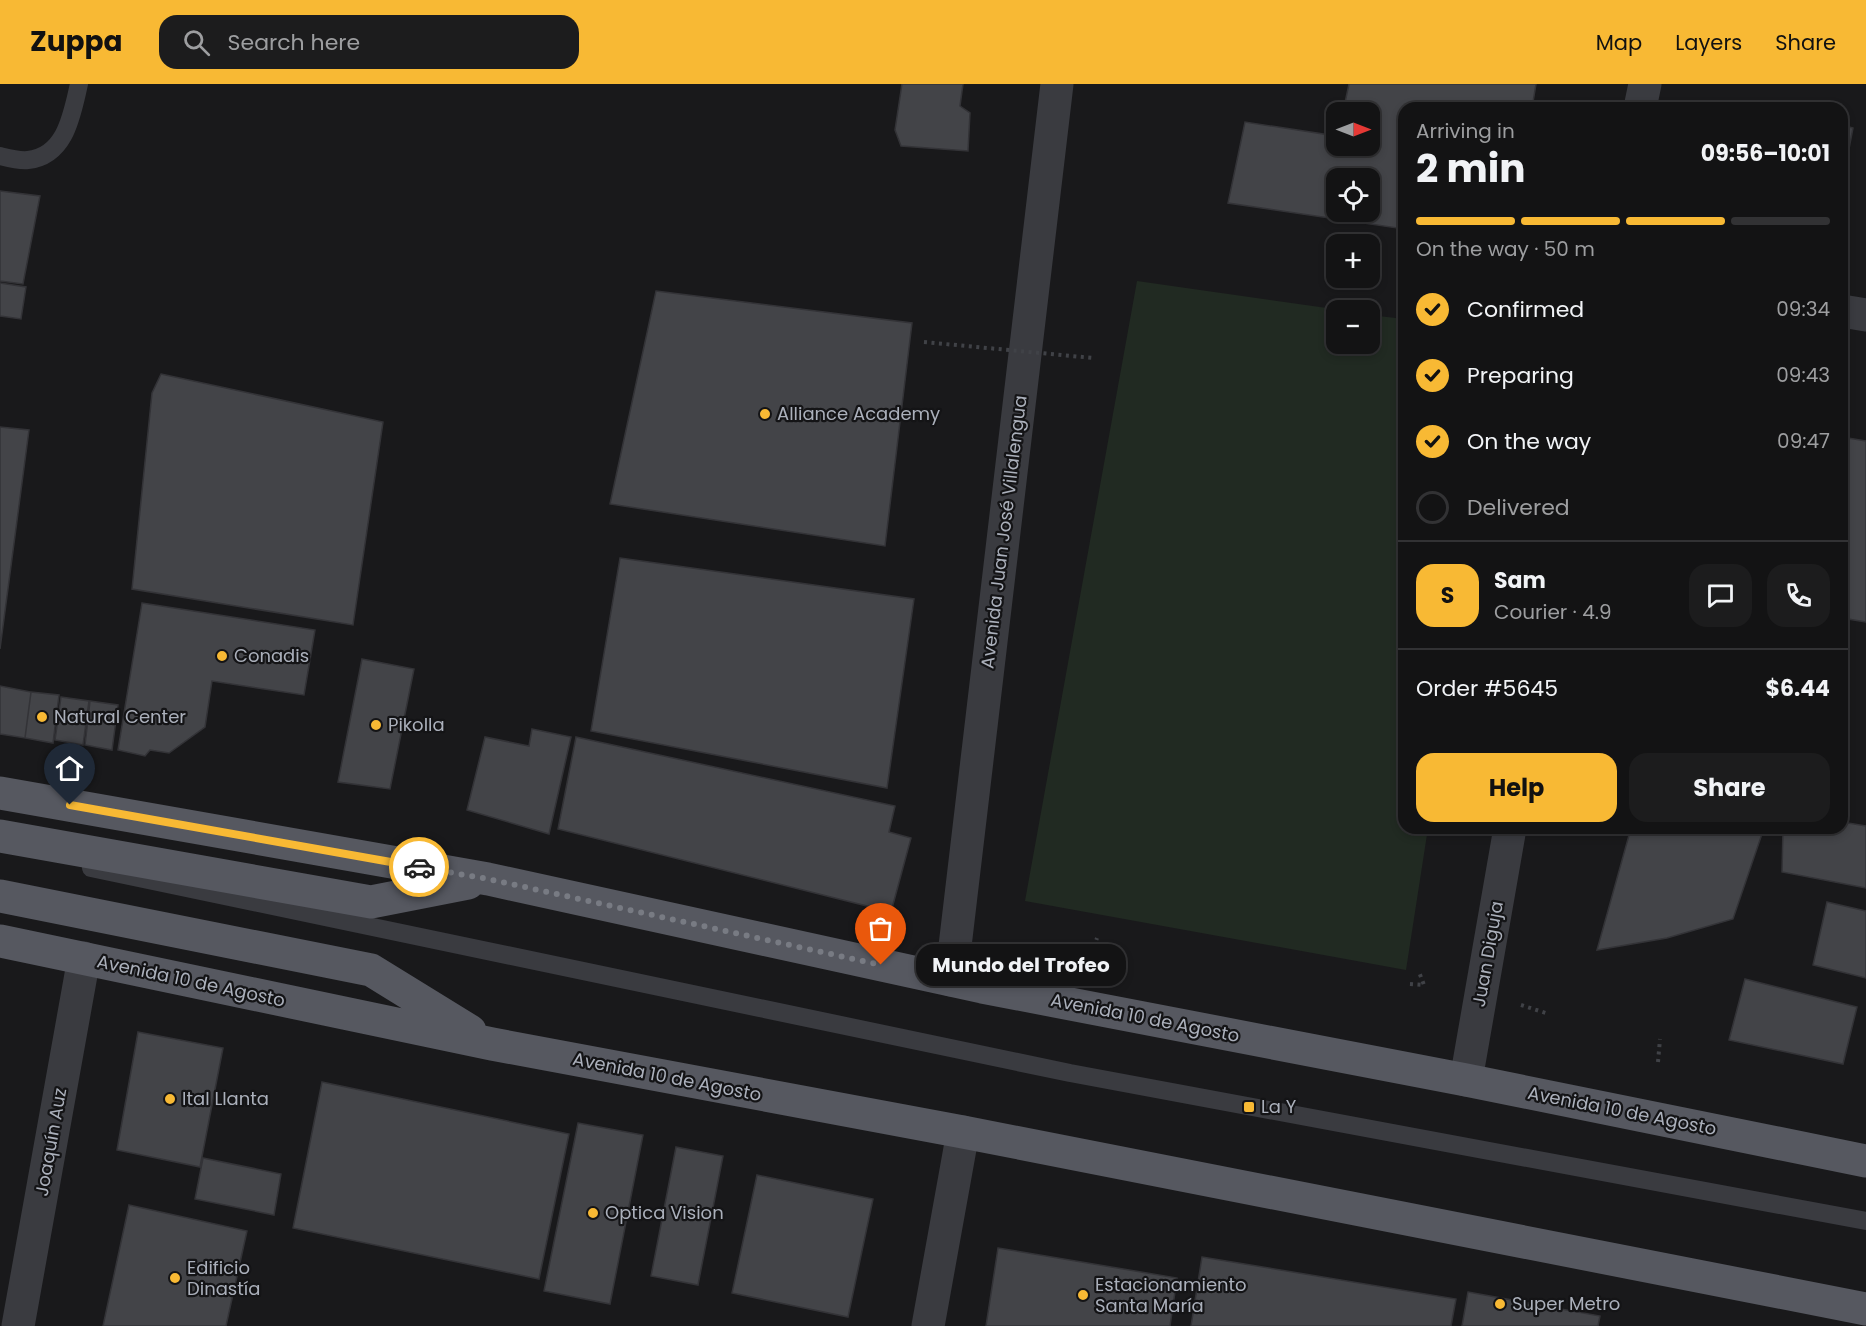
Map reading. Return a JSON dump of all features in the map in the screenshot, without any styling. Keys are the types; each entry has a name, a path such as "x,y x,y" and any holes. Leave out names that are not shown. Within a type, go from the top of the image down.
{"main road":[{"name":"Avenida 10 de Agosto","path":"0,793 488,879 951,980 1466,1080 1866,1161"},
{"path":"0,836 371,902 488,879"},
{"path":"0,896 371,970 492,1044"},
{"name":"Avenida 10 de Agosto","path":"0,941 492,1044 963,1132 1866,1309"}],"street":[{"name":"Avenida Juan José Villalengua","path":"951,980 1057,84"},
{"path":"1641,102 1645,84"},
{"path":"1848,312 1866,315"},
{"name":"Juan Diguja","path":"1466,1080 1509,834"},
{"name":"Joaquín Auz","path":"18,1326 84,958"},
{"path":"928,1326 963,1132"}],"lane":[{"path":"0,156 27,160 46,155 60,142 69,126 79,84"},
{"path":"0,849 1070,1073 1866,1221"}],"path":[{"path":"924,342 1093,358"},
{"path":"1094,947 1096,938"},
{"path":"1104,947 1106,940"},
{"path":"1410,984 1424,985 1419,972"},
{"path":"1521,1005 1550,1014"},
{"path":"1658,1062 1660,1039"}],"shaded area":[{"path":"1137,281 1326,308 1326,354 1380,354 1380,316 1398,318 1398,834 1427,834 1406,970 1025,901"}],"building":[{"path":"902,84 963,84 960,106 970,113 968,151 901,146 895,130"},
{"path":"1349,84 1536,84 1533,102 1398,102 1398,228 1357,222 1380,222 1380,168 1326,168 1326,217 1228,203 1245,122 1326,134 1326,156 1380,156 1380,102 1345,102"},
{"path":"1848,127 1853,128 1848,154"},
{"path":"0,191 40,196 23,284 0,281"},
{"path":"0,283 26,287 21,319 0,316"},
{"name":"Alliance Academy","path":"656,291 912,323 885,546 610,504"},
{"path":"161,374 383,422 353,625 132,589 152,393"},
{"path":"0,427 29,430 0,649"},
{"path":"1848,438 1866,441 1866,622 1848,619"},
{"path":"620,558 914,599 887,788 591,731"},
{"name":"Conadis","path":"142,603 315,630 304,695 212,681 205,727 169,753 150,750 145,756 118,750"},
{"name":"Pikolla","path":"362,659 414,669 390,789 338,782"},
{"path":"0,686 31,692 25,738 0,734"},
{"name":"Natural Center","path":"31,692 59,695 53,743 25,738"},
{"path":"61,697 89,701 83,745 55,740"},
{"path":"90,701 118,705 112,750 85,745"},
{"path":"532,729 571,737 549,834 467,810 485,737 529,746"},
{"path":"576,737 895,806 889,832 911,838 891,912 558,829"},
{"path":"1848,823 1866,826 1866,888 1782,872 1783,834 1848,834"},
{"path":"1629,834 1762,834 1733,919 1667,938 1597,950"},
{"path":"1827,902 1866,911 1866,978 1813,965"},
{"path":"1745,979 1857,1007 1843,1064 1729,1040"},
{"name":"Ital Llanta","path":"138,1032 223,1048 200,1167 117,1150"},
{"path":"322,1082 569,1134 539,1279 293,1228"},
{"name":"Optica Vision","path":"578,1123 643,1135 610,1304 544,1291"},
{"path":"676,1147 723,1156 698,1285 651,1276"},
{"path":"203,1158 281,1174 274,1215 195,1199"},
{"path":"757,1175 873,1199 848,1317 732,1293"},
{"name":"Edificio Dinastía","path":"129,1205 247,1231 226,1326 103,1326"},
{"name":"Estacionamiento Santa María","path":"998,1248 1177,1278 1170,1326 986,1326"},
{"path":"1202,1257 1456,1299 1451,1326 1191,1326"},
{"name":"Super Metro","path":"1468,1292 1600,1316 1598,1326 1462,1326"}],"way so far":[{"path":"419,867 488,879 881,965"}],"place":[{"name":"Alliance Academy","path":"765,414"},
{"name":"Conadis","path":"222,656"},
{"name":"Natural Center","path":"42,717"},
{"name":"Pikolla","path":"376,725"},
{"name":"Mundo del Trofeo","path":"881,965"},
{"name":"Ital Llanta","path":"170,1099"},
{"name":"La Y","path":"1249,1107"},
{"name":"Optica Vision","path":"593,1213"},
{"name":"Edificio Dinastía","path":"175,1278"},
{"name":"Estacionamiento Santa María","path":"1083,1295"},
{"name":"Super Metro","path":"1500,1304"}],"route":[{"path":"70,805 419,867"}]}
